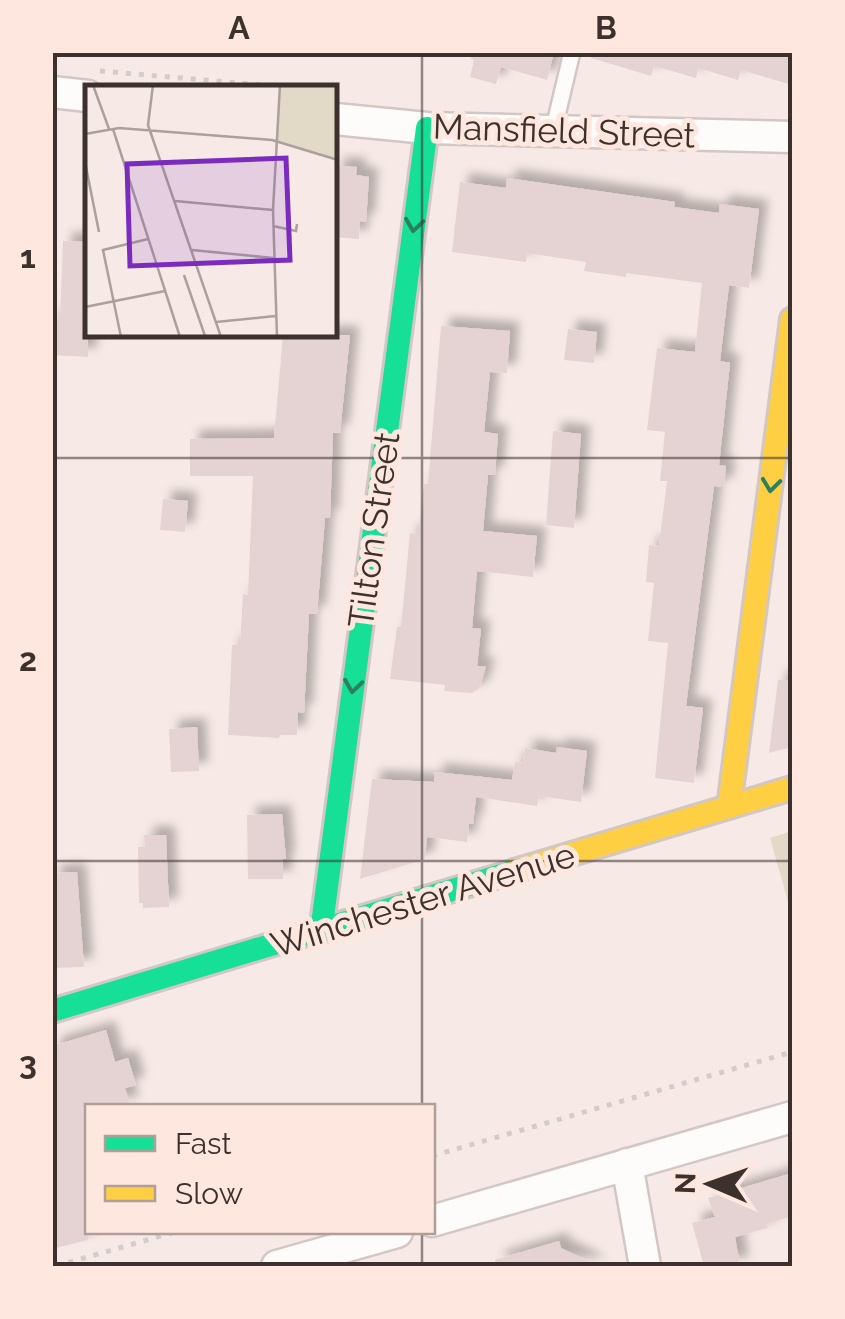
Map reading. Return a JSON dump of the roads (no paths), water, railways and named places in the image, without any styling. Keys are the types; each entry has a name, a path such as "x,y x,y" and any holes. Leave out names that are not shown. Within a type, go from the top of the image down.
{"street":[{"path":"52,92 85,82"},
{"name":"Mansfield Street","path":"338,119 427,128 792,137"},
{"name":"Tilton Street","path":"321,932 427,128"},
{"path":"730,807 792,318"},
{"name":"Winchester Avenue","path":"52,1012 792,788"},
{"path":"435,1220 792,1117"},
{"path":"627,1164 645,1266"},
{"path":"276,1266 390,1234"}],"lane":[{"path":"553,132 572,52"}]}
